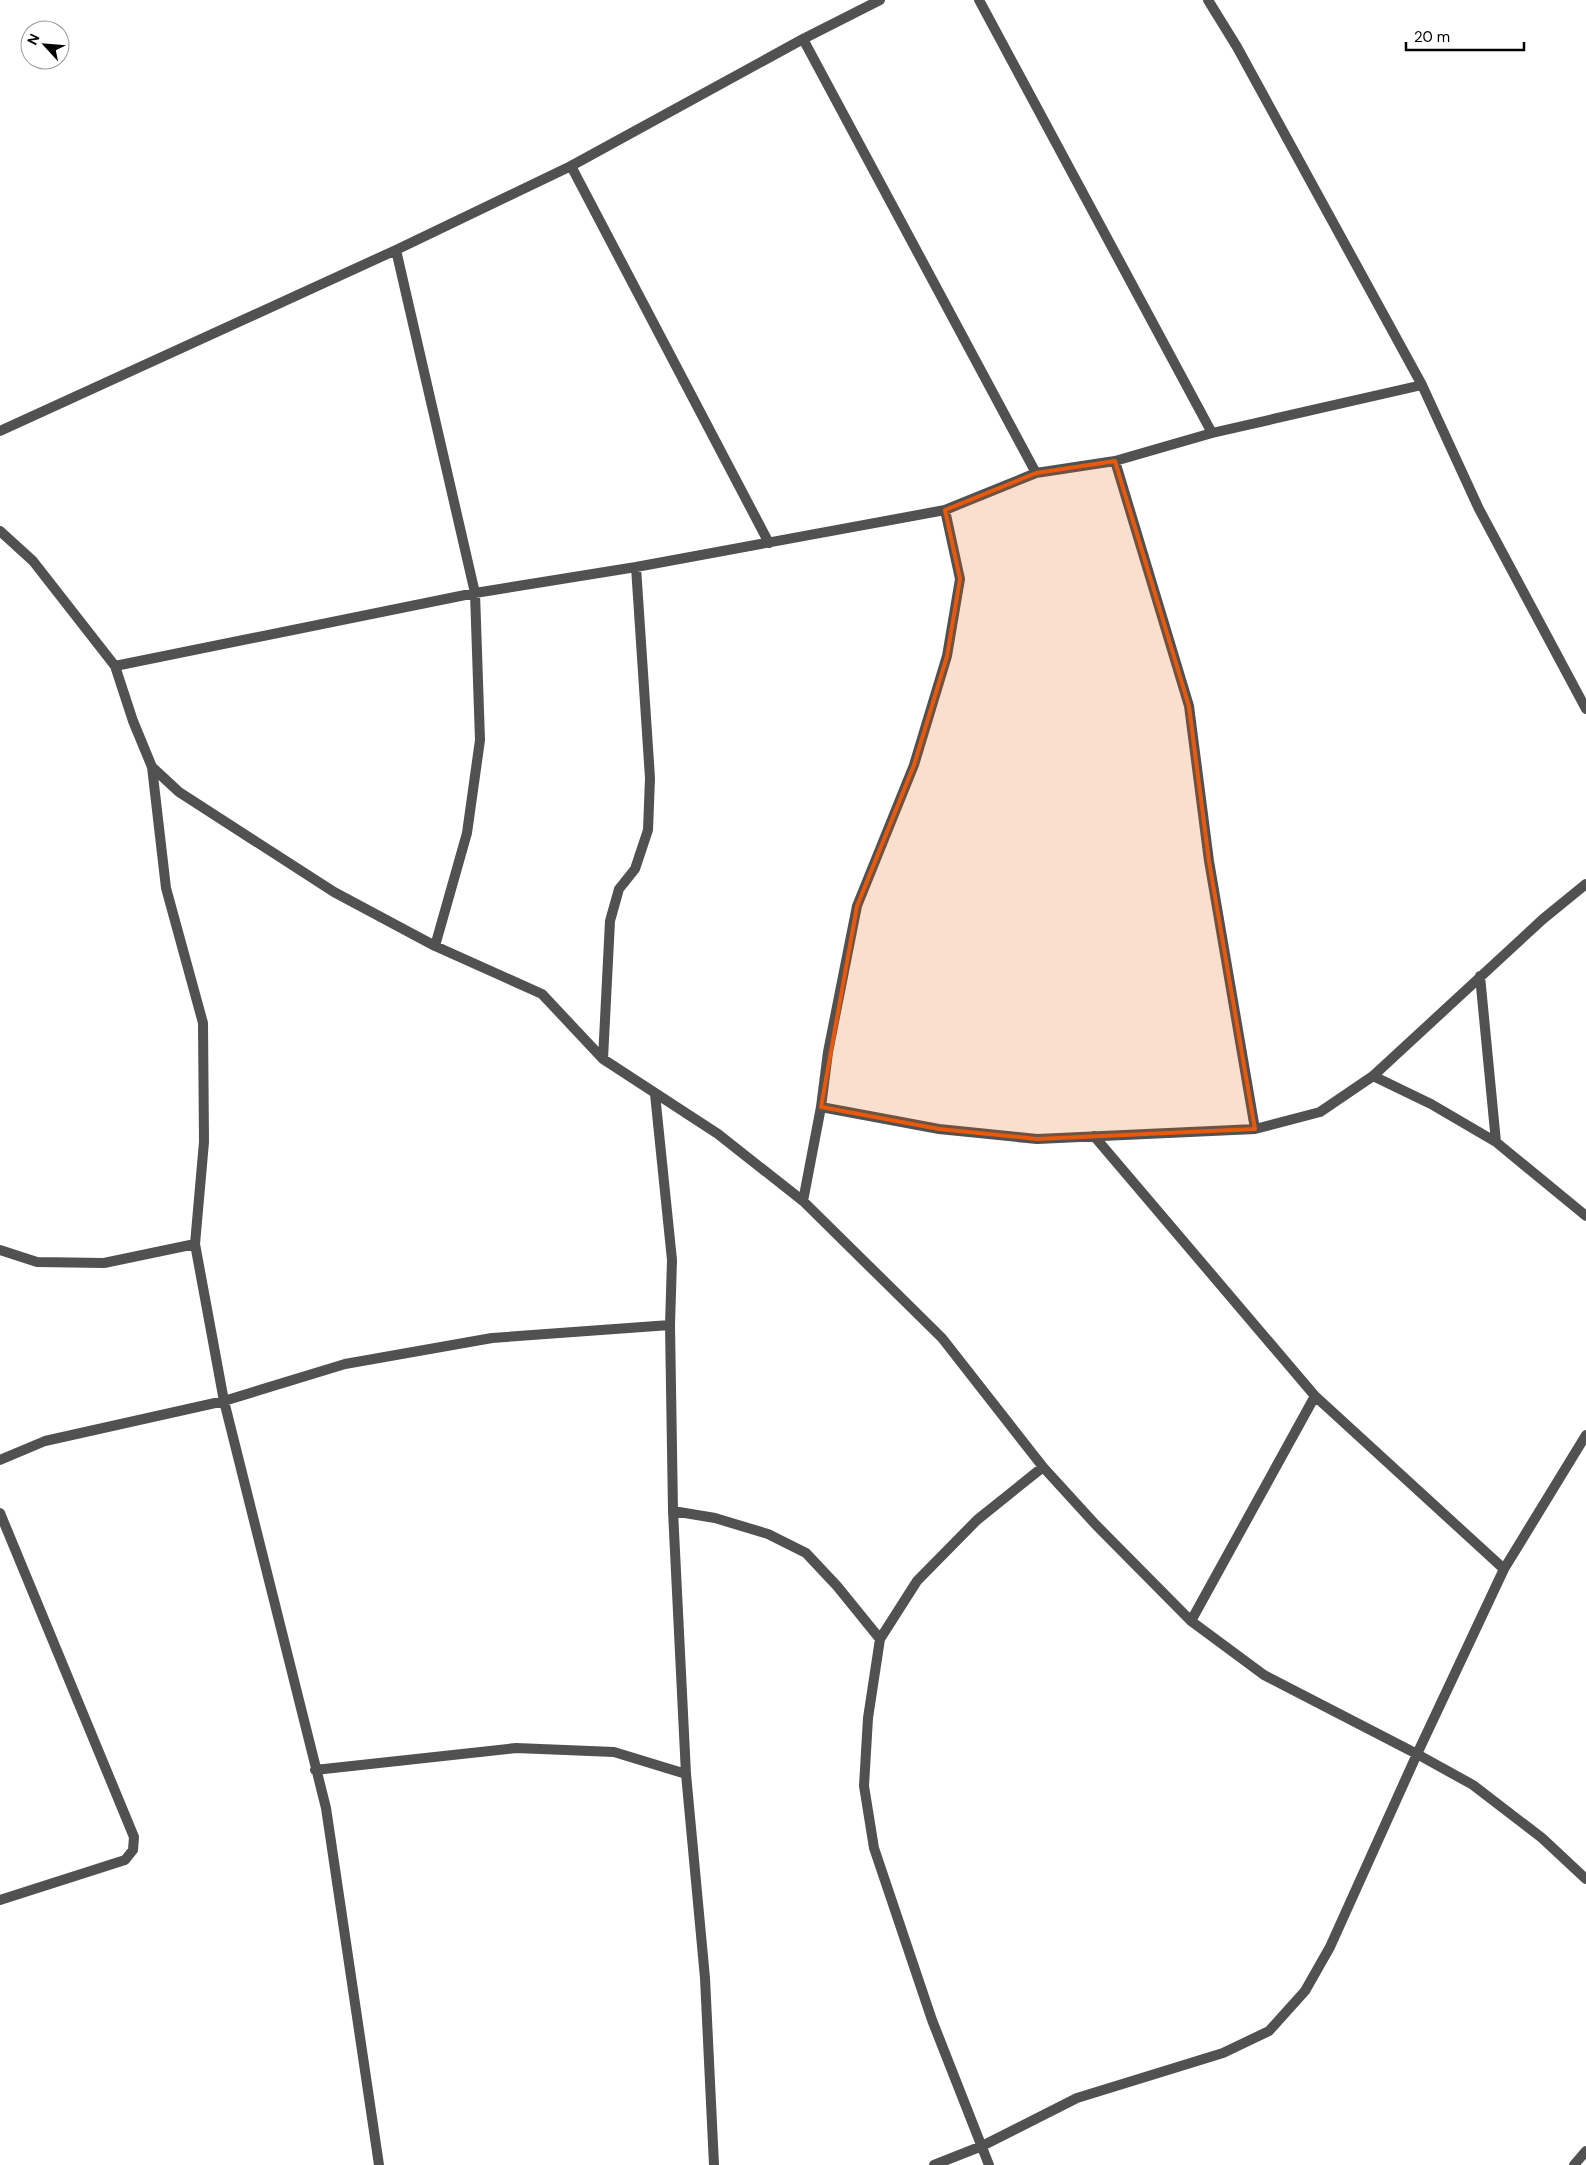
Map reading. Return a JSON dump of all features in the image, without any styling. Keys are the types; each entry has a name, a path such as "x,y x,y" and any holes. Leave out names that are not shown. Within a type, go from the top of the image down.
{"street":[{"path":"0,431 396,250 571,166 803,39 880,0"},
{"path":"979,0 1212,433"},
{"path":"1208,0 1237,47 1422,384 1479,509 1586,709"},
{"path":"803,39 1036,473"},
{"path":"571,166 769,543"},
{"path":"396,250 475,593 480,740 467,833 435,946"},
{"path":"115,666 475,593 636,567 944,510 1036,473 1115,461 1212,433 1422,384"},
{"path":"1115,461 1189,706 1209,861 1255,1129"},
{"path":"804,1201 821,1108 828,1052 858,906 914,765 947,656 960,579 944,510"},
{"path":"0,531 32,561 115,666 133,721 152,768 166,888 202,1022 204,1142 195,1244 224,1401 326,1808 379,2165"},
{"path":"603,1059 610,921 619,889 635,869 648,830 650,778 636,567"},
{"path":"152,768 179,792 334,892 435,946 542,994 603,1059 718,1134 804,1201 942,1338 1043,1467 1096,1525 1191,1621 1264,1675 1473,1785 1542,1838 1586,1879"},
{"path":"821,1108 939,1129 1037,1138 1255,1129 1320,1112 1373,1076 1543,919 1586,884"},
{"path":"1480,976 1496,1142"},
{"path":"1373,1076 1431,1104 1496,1142 1586,1216"},
{"path":"655,1094 672,1260 670,1325 673,1511 686,1774 705,1978 714,2165"},
{"path":"1094,1136 1315,1396 1504,1569"},
{"path":"0,1250 37,1262 104,1263 195,1244"},
{"path":"0,1460 45,1441 224,1401 345,1364 492,1338 670,1325"},
{"path":"1191,1621 1315,1396"},
{"path":"934,2165 982,2146 1077,2098 1223,2054 1269,2030 1305,1991 1330,1947 1417,1754 1504,1569 1586,1435"},
{"path":"989,2165 932,2020 874,1848 864,1786 868,1718 880,1639 917,1581 977,1520 1043,1467"},
{"path":"673,1511 715,1518 768,1534 806,1553 837,1586 880,1639"},
{"path":"0,1513 134,1838 133,1850 124,1860 0,1900"},
{"path":"316,1770 516,1748 614,1752 686,1774"},
{"path":"1574,2165 1586,2150"}],"highlighted area":[{"path":"1115,461 1189,706 1209,861 1255,1129 1037,1139 939,1129 821,1107 857,906 914,765 947,656 960,579 945,510 1036,473"}]}
